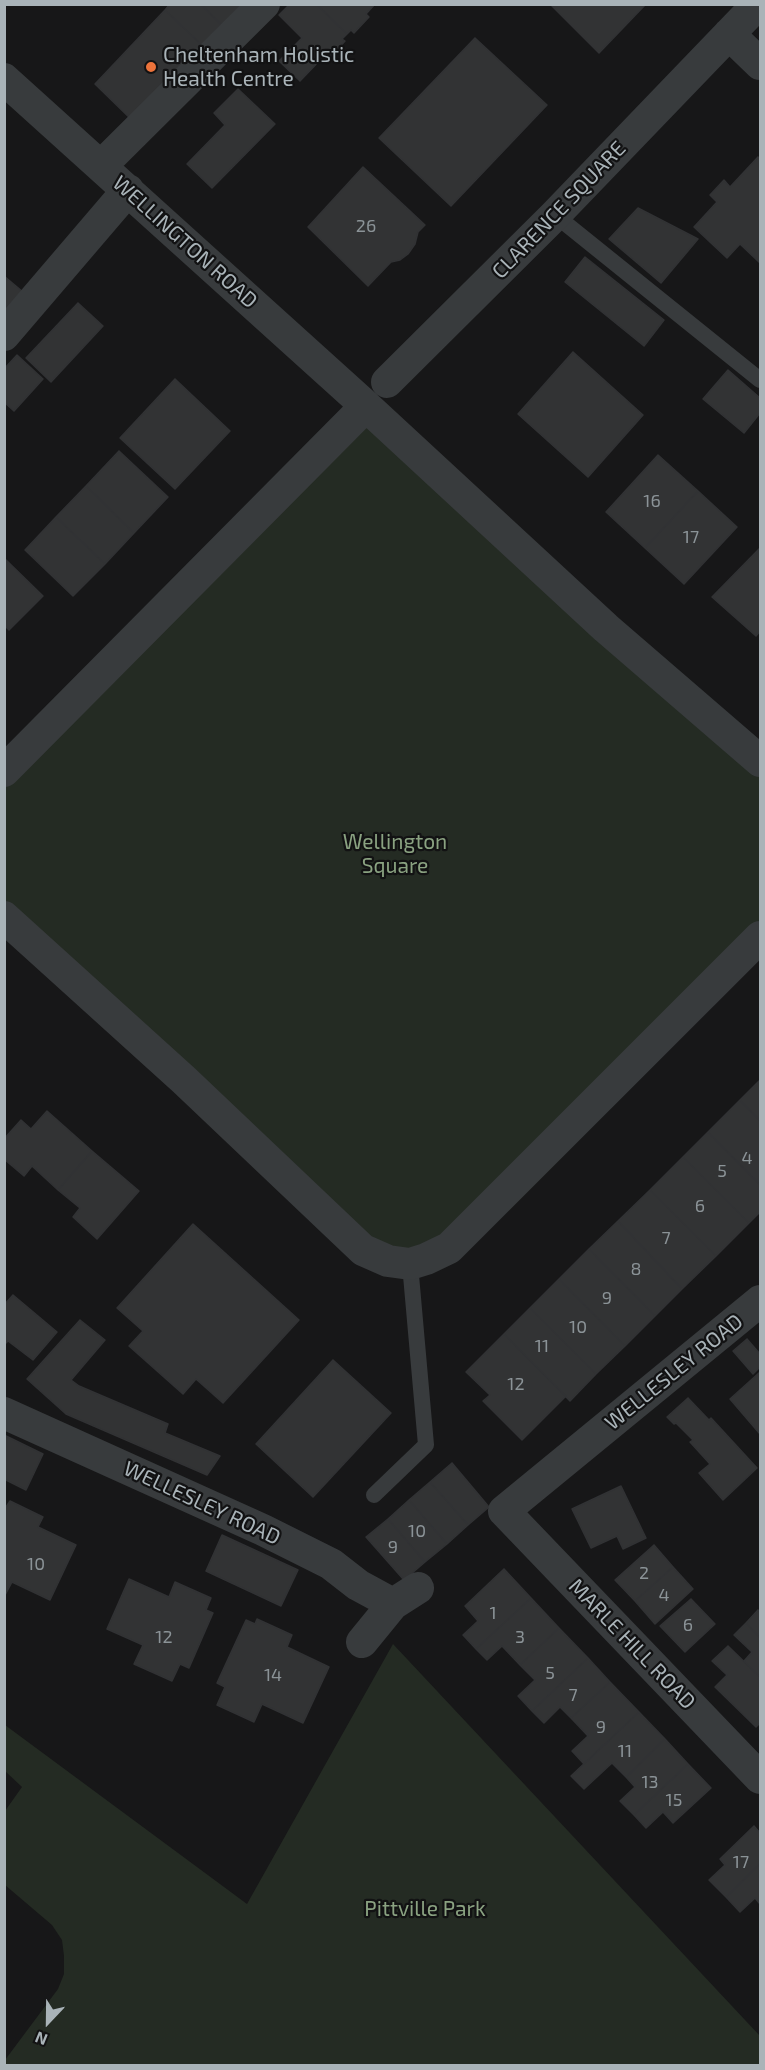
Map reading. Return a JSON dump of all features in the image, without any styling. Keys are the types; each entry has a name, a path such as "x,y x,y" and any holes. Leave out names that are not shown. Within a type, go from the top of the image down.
{"street":[{"path":"102,166 264,4"},
{"name":"CLARENCE SQUARE","path":"387,382 555,215 758,4"},
{"path":"729,34 760,64"},
{"name":"WELLINGTON ROAD","path":"4,79 366,406"},
{"path":"4,335 128,190"},
{"path":"4,771 366,406 606,628 760,761"},
{"path":"4,917 184,1080 363,1250 388,1262 410,1264 449,1248 760,937"},
{"name":"WELLESLEY ROAD","path":"504,1511 760,1300"},
{"name":"WELLESLEY ROAD","path":"4,1413 263,1530 331,1564 358,1585 405,1596 362,1642"},
{"name":"MARLE HILL ROAD","path":"504,1511 760,1778"}],"lane":[{"path":"555,215 760,380"},
{"path":"374,1495 426,1446 410,1264"}],"green space":[{"name":"Wellington Square","path":"366,406 760,761 760,937 449,1248 388,1261 5,917 4,771"},
{"name":"Pittville Park","path":"393,1644 760,2036 760,2065 5,2065 5,2060 58,1989 64,1974 64,1956 62,1940 52,1925 5,1885 5,1811 22,1787 5,1771 5,1725 247,1904"}],"building":[{"path":"170,4 200,4 226,29 207,50 165,10"},
{"path":"200,4 249,4 226,29"},
{"path":"290,4 316,4 347,34 342,39 345,41 327,61 323,57 300,81 279,61 302,38 279,15"},
{"path":"316,4 375,4 366,14 369,17 354,33 351,30 347,34"},
{"path":"550,4 646,4 599,53"},
{"name":"Cheltenham Holistic Health Centre","path":"165,10 207,50 136,124 95,84"},
{"path":"475,38 547,105 451,206 379,138"},
{"path":"238,89 275,124 212,188 187,164 225,125 214,113"},
{"path":"758,157 760,159 760,263 740,244 727,258 694,227 717,202 710,195 724,180 730,187"},
{"path":"363,167 425,225 418,232 415,244 408,254 400,260 391,262 368,286 308,227"},
{"path":"638,208 698,239 661,283 609,239"},
{"path":"585,257 664,320 644,346 565,282"},
{"path":"4,276 23,292 7,310 4,308"},
{"path":"78,303 103,326 51,382 26,358"},
{"path":"573,352 643,415 588,477 518,414"},
{"path":"17,355 43,379 14,411 4,402 4,369"},
{"path":"728,370 760,398 760,413 744,433 703,399"},
{"path":"175,379 230,431 175,489 120,438"},
{"path":"119,451 168,497 134,533 86,486"},
{"path":"658,455 698,491 645,548 606,512"},
{"path":"86,486 134,533 105,564 56,517"},
{"path":"698,491 737,527 684,584 645,548"},
{"path":"56,517 105,564 73,596 25,550"},
{"path":"760,548 760,631 756,636 712,597"},
{"path":"4,558 43,596 9,630 4,625"},
{"path":"760,1080 760,1121 740,1100"},
{"path":"740,1100 760,1121 760,1185 708,1132"},
{"path":"47,1111 92,1151 58,1190 32,1166 24,1176 4,1159 4,1139 21,1120 31,1129"},
{"path":"708,1132 760,1185 760,1212 749,1223 683,1157"},
{"path":"92,1151 139,1191 97,1239 73,1217 80,1208 58,1190"},
{"path":"683,1157 749,1223 716,1256 650,1190"},
{"path":"650,1190 716,1256 682,1289 618,1221"},
{"path":"618,1221 682,1289 655,1316 589,1249"},
{"path":"193,1224 299,1320 223,1403 196,1379 183,1394 129,1346 143,1331 117,1308"},
{"path":"589,1249 655,1316 625,1346 559,1279"},
{"path":"559,1279 625,1346 596,1374 530,1308"},
{"path":"13,1295 57,1332 33,1360 8,1341 4,1345 4,1305"},
{"path":"530,1308 596,1374 570,1401 504,1334"},
{"path":"80,1320 105,1340 71,1380 79,1386 168,1424 165,1433 220,1456 207,1475 66,1414 27,1379"},
{"path":"504,1334 566,1396 522,1440 483,1401 490,1395 466,1372"},
{"path":"747,1339 760,1354 760,1367 753,1374 733,1351"},
{"path":"333,1360 391,1413 313,1497 256,1444"},
{"path":"760,1372 760,1434 730,1399"},
{"path":"688,1398 709,1420 711,1418 757,1468 723,1500 699,1473 710,1464 690,1442 693,1440 667,1417"},
{"path":"4,1435 43,1454 26,1490 4,1479"},
{"path":"452,1463 489,1507 468,1525 430,1482"},
{"path":"430,1482 468,1525 447,1544 409,1500"},
{"path":"621,1486 646,1538 623,1549 617,1536 591,1548 572,1509"},
{"path":"409,1500 447,1544 425,1562 388,1519"},
{"path":"10,1501 43,1517 38,1527 76,1545 50,1600 12,1582 4,1597 4,1510"},
{"path":"388,1519 425,1562 404,1580 366,1537"},
{"path":"222,1535 298,1570 281,1606 206,1571"},
{"path":"654,1545 673,1567 635,1601 615,1580"},
{"path":"673,1567 693,1589 655,1624 635,1601"},
{"path":"504,1569 531,1598 476,1649 463,1635 478,1621 465,1606"},
{"path":"129,1579 169,1597 175,1582 211,1598 206,1610 213,1613 189,1668 180,1664 172,1681 134,1664 143,1645 107,1629"},
{"path":"531,1598 559,1628 520,1665 502,1646 487,1660 476,1649"},
{"path":"691,1599 715,1624 685,1652 660,1626"},
{"path":"758,1610 760,1613 760,1638 746,1623"},
{"path":"257,1619 292,1635 287,1647 329,1667 303,1723 262,1704 254,1722 217,1705 225,1687 217,1683 246,1620 255,1624"},
{"path":"746,1623 760,1638 760,1677 744,1661 752,1652 734,1635"},
{"path":"559,1628 588,1658 532,1711 518,1696 535,1680 520,1665"},
{"path":"728,1646 760,1677 760,1723 756,1727 715,1687 727,1675 712,1661"},
{"path":"588,1658 610,1682 571,1718 560,1707 544,1723 532,1711"},
{"path":"610,1682 639,1712 584,1764 572,1751 588,1736 571,1718"},
{"path":"639,1712 665,1739 626,1777 612,1763 584,1789 571,1776"},
{"path":"665,1739 688,1764 634,1815 620,1801 635,1787 626,1777"},
{"path":"688,1764 711,1788 673,1823 663,1812 646,1828 634,1815"},
{"path":"754,1826 760,1833 760,1864 726,1897 709,1880 725,1865 720,1859"},
{"path":"760,1864 760,1904 755,1898 740,1912 726,1897"}],"place":[{"name":"Cheltenham Holistic Health Centre","path":"151,67"}]}
